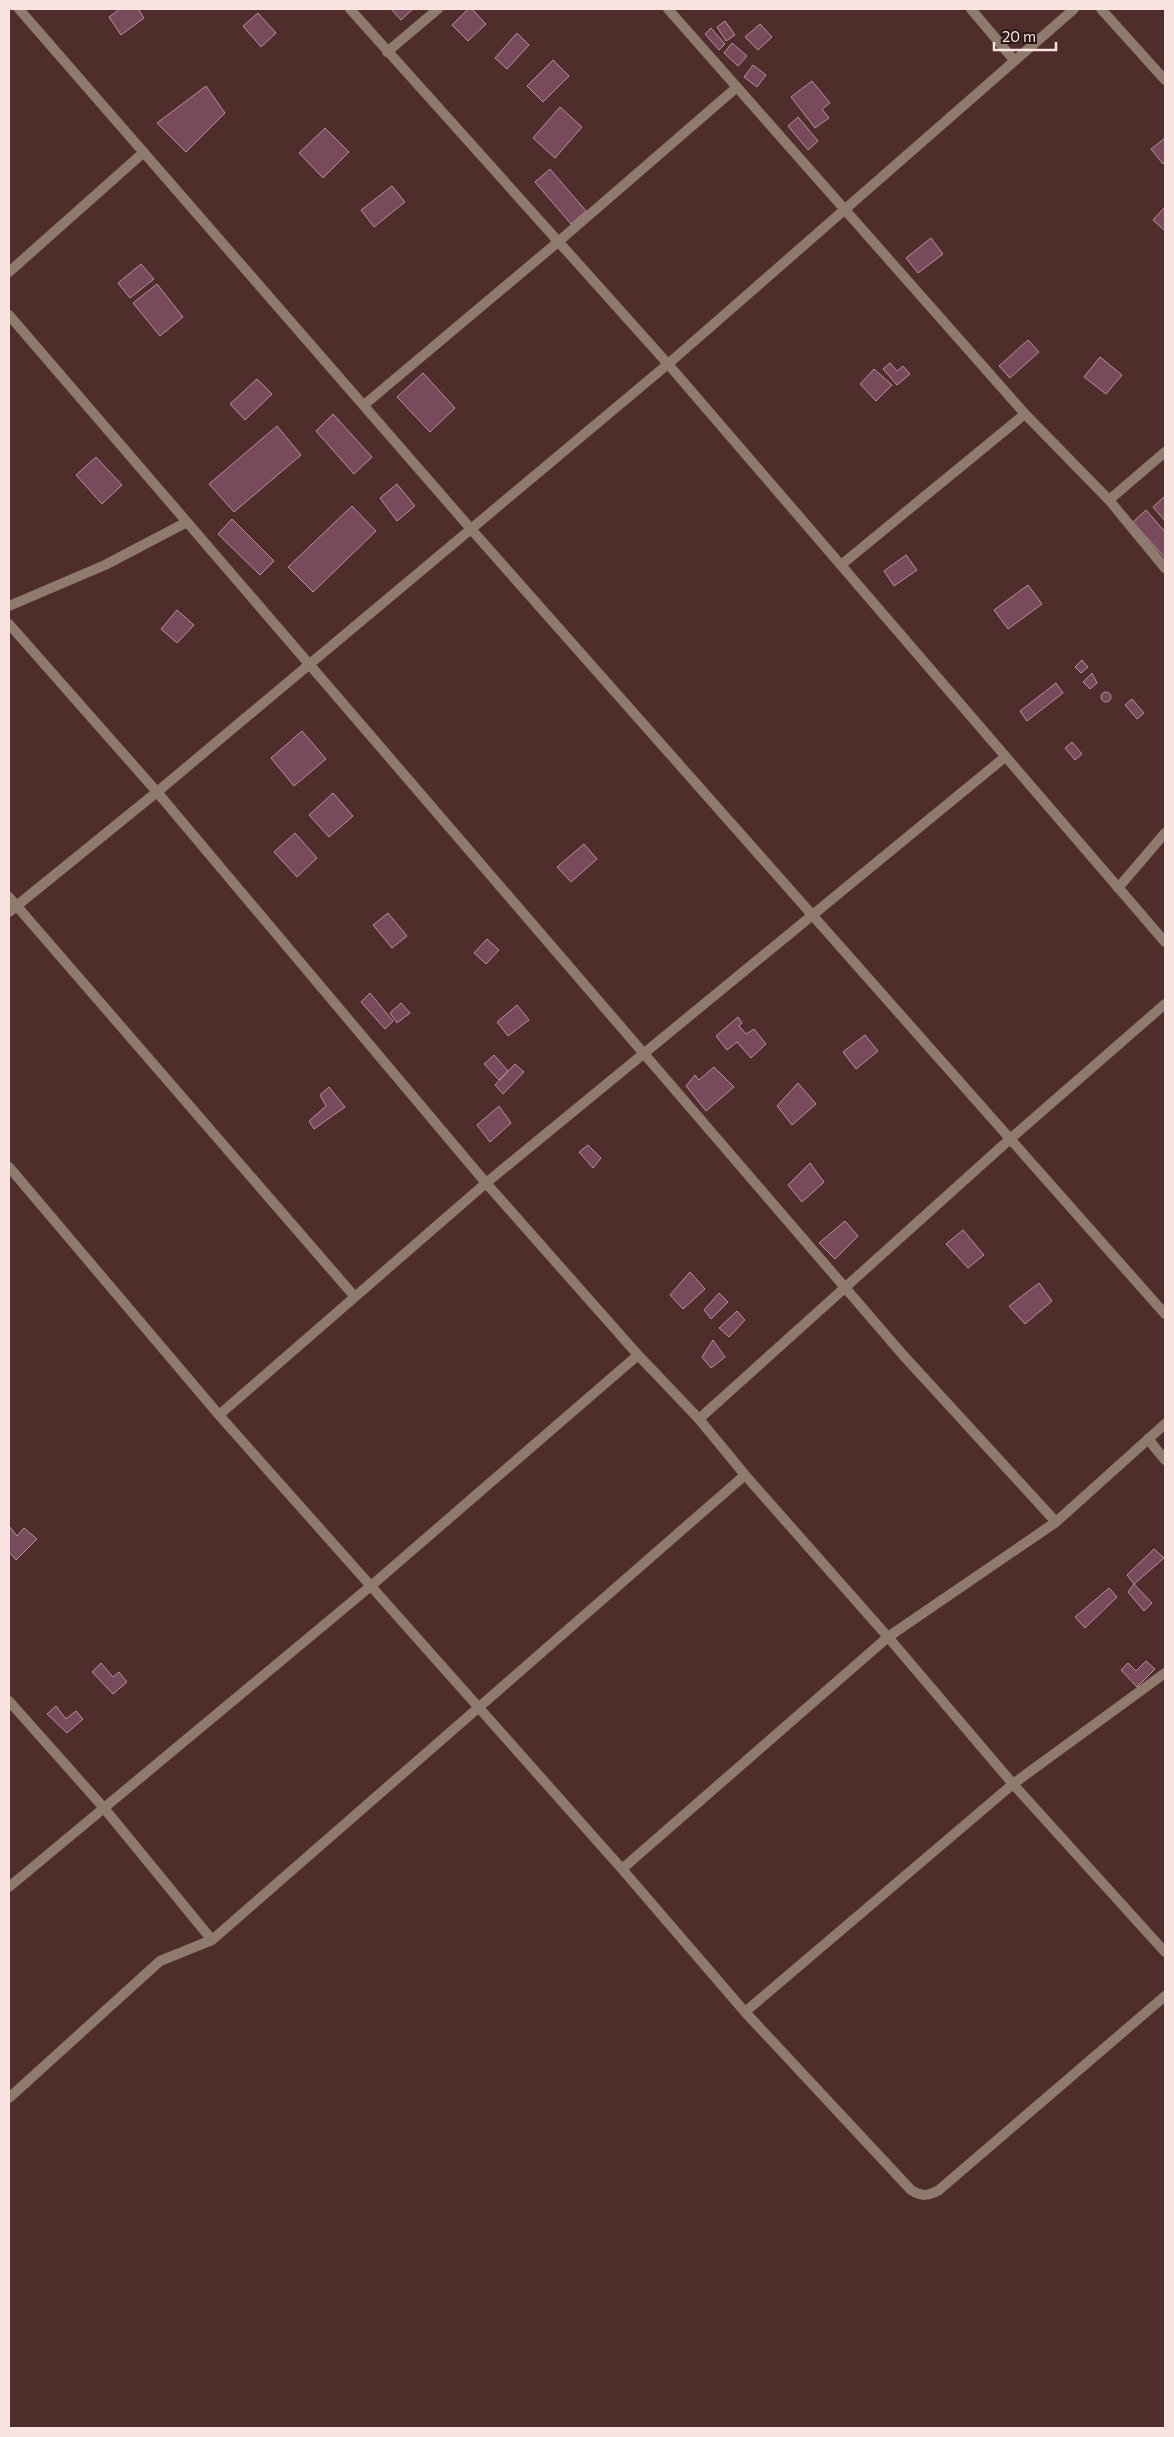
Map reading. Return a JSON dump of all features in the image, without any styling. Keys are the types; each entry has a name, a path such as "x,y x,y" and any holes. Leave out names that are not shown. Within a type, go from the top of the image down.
{"street":[{"path":"19,9 471,529 1165,1314"},
{"path":"350,9 668,364 1165,942"},
{"path":"387,52 438,9"},
{"path":"668,9 1025,414 1110,500 1165,568"},
{"path":"971,9 1014,60"},
{"path":"12,909 157,792 307,664 668,364 1074,9"},
{"path":"1101,9 1165,80"},
{"path":"364,405 558,242 737,87"},
{"path":"9,272 144,152"},
{"path":"9,315 307,664 903,1355 1056,1522"},
{"path":"841,565 1025,414"},
{"path":"1110,500 1165,452"},
{"path":"9,606 105,565 187,522"},
{"path":"9,624 157,792 486,1183 638,1354 699,1419 745,1475 888,1637 1013,1784 1165,1952"},
{"path":"220,1415 486,1183 1005,757"},
{"path":"1118,888 1165,834"},
{"path":"9,897 12,909 356,1297"},
{"path":"699,1419 1010,1139 1165,1004"},
{"path":"9,1167 220,1415 479,1706 745,2012 911,2190 920,2196 939,2190 1165,1996"},
{"path":"9,1887 372,1585 638,1354"},
{"path":"622,1869 888,1637 1056,1522 1165,1424"},
{"path":"1148,1440 1165,1460"},
{"path":"9,2098 160,1961 212,1940 745,1475"},
{"path":"745,2012 1013,1784 1165,1673"},
{"path":"9,1701 104,1808 212,1940"}],"building":[{"path":"120,9 138,9 144,18 121,35 109,17"},
{"path":"391,9 413,9 401,20"},
{"path":"468,9 472,9 486,24 468,41 452,25"},
{"path":"258,13 276,33 261,47 243,26"},
{"path":"725,21 735,35 726,41 717,27"},
{"path":"760,24 772,37 758,50 745,37"},
{"path":"711,28 725,44 719,50 705,34"},
{"path":"517,33 529,45 507,69 495,58"},
{"path":"732,43 747,56 738,66 724,53"},
{"path":"553,60 569,76 543,102 527,86"},
{"path":"753,65 766,75 757,87 744,77"},
{"path":"812,81 830,103 822,109 829,118 815,128 791,97"},
{"path":"206,86 225,113 186,152 157,123"},
{"path":"560,107 582,127 555,158 533,138"},
{"path":"798,117 818,141 808,150 788,126"},
{"path":"325,128 349,152 323,178 299,153"},
{"path":"1165,138 1165,162 1163,164 1151,149"},
{"path":"550,169 586,211 571,224 535,182"},
{"path":"392,186 405,202 374,227 361,210"},
{"path":"1165,207 1165,231 1153,220"},
{"path":"931,238 943,254 918,273 906,258"},
{"path":"141,264 154,279 130,298 118,283"},
{"path":"157,284 183,317 160,336 133,303"},
{"path":"1028,340 1039,352 1010,378 999,366"},
{"path":"1100,357 1122,375 1106,394 1084,377"},
{"path":"890,363 897,371 903,366 910,374 897,385 883,369"},
{"path":"874,369 892,385 876,401 860,384"},
{"path":"423,373 455,408 430,432 397,397"},
{"path":"257,379 272,394 245,420 230,404"},
{"path":"333,414 372,457 354,474 316,431"},
{"path":"277,426 301,455 234,512 209,484"},
{"path":"96,457 122,485 102,504 76,475"},
{"path":"397,484 415,506 397,521 380,498"},
{"path":"1165,496 1165,521 1153,507"},
{"path":"352,506 376,531 313,592 288,567"},
{"path":"1146,510 1165,532 1165,558 1133,522"},
{"path":"232,519 274,561 260,575 218,534"},
{"path":"906,555 917,570 894,586 884,571"},
{"path":"1028,585 1042,604 1008,629 994,610"},
{"path":"177,610 194,625 177,643 161,629"},
{"path":"1082,660 1088,667 1081,673 1075,667"},
{"path":"1092,673 1097,683 1090,689 1083,682"},
{"path":"1056,683 1063,693 1027,721 1020,711"},
{"path":"1104,692 1108,692 1111,697 1110,701 1104,702 1101,699 1101,695"},
{"path":"1132,699 1144,713 1137,719 1125,705"},
{"path":"302,731 326,759 294,786 271,758"},
{"path":"1072,742 1082,754 1075,760 1065,748"},
{"path":"333,793 353,816 329,837 309,815"},
{"path":"295,833 317,858 297,877 274,852"},
{"path":"584,844 597,859 571,882 557,867"},
{"path":"388,913 407,936 392,948 373,925"},
{"path":"487,939 499,950 486,964 474,953"},
{"path":"370,993 393,1021 385,1029 361,1002"},
{"path":"401,1003 410,1013 397,1023 390,1013"},
{"path":"517,1005 529,1020 508,1036 497,1022"},
{"path":"738,1017 742,1023 739,1026 746,1034 754,1029 766,1044 751,1058 737,1042 727,1050 716,1036"},
{"path":"865,1035 878,1051 856,1069 843,1052"},
{"path":"494,1055 508,1071 499,1080 484,1064"},
{"path":"515,1064 524,1072 503,1094 495,1085"},
{"path":"714,1067 734,1087 706,1111 686,1086 695,1075 699,1080"},
{"path":"798,1083 816,1104 792,1125 777,1106"},
{"path":"329,1087 345,1107 314,1129 309,1121 326,1106 320,1095"},
{"path":"499,1106 511,1123 490,1142 477,1125"},
{"path":"588,1145 601,1158 593,1168 579,1152"},
{"path":"810,1163 824,1182 802,1202 788,1185"},
{"path":"845,1221 858,1236 835,1259 819,1243"},
{"path":"963,1230 984,1255 968,1268 946,1244"},
{"path":"690,1272 705,1289 683,1309 670,1295"},
{"path":"1039,1283 1052,1301 1025,1324 1009,1306"},
{"path":"719,1293 728,1302 711,1319 704,1310"},
{"path":"737,1311 745,1320 729,1337 719,1328"},
{"path":"713,1340 725,1357 711,1368 702,1357"},
{"path":"9,1526 17,1536 24,1528 37,1539 16,1560 9,1552"},
{"path":"1154,1549 1164,1558 1134,1584 1127,1575"},
{"path":"1134,1584 1152,1603 1144,1611 1128,1592"},
{"path":"1109,1588 1117,1597 1085,1628 1075,1617"},
{"path":"1146,1661 1155,1669 1137,1687 1121,1670 1128,1663 1136,1671"},
{"path":"101,1663 113,1677 119,1672 127,1682 113,1694 92,1672"},
{"path":"56,1706 66,1719 76,1711 83,1719 67,1733 47,1714"}]}
